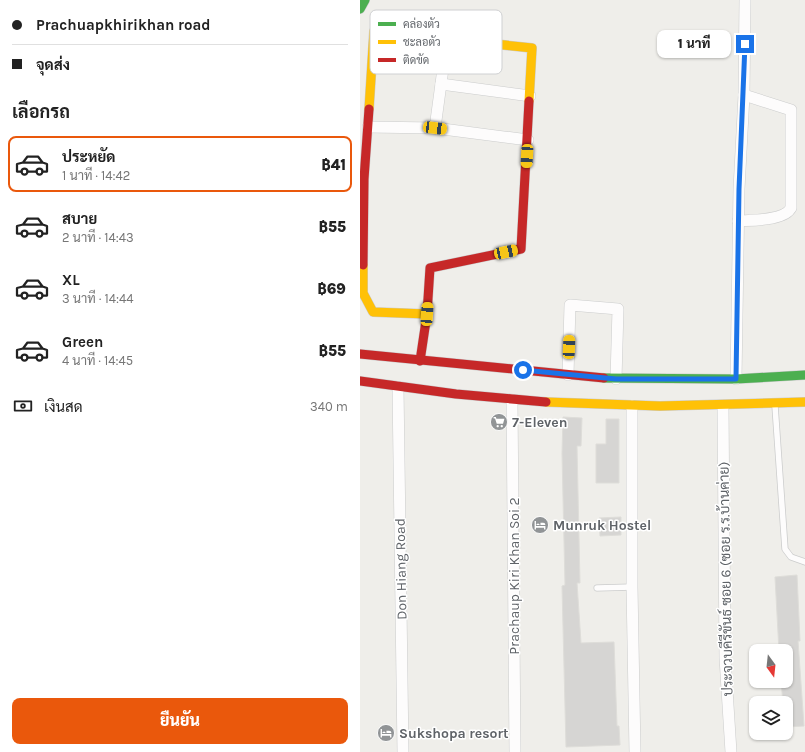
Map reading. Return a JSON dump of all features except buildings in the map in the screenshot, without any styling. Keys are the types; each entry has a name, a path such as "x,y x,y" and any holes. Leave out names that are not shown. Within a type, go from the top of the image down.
{"main road":[{"path":"360,10 365,0"},
{"path":"420,361 427,314 430,268 521,249 532,48 502,45"},
{"path":"371,74 364,179 363,293 374,312 427,314"},
{"path":"360,354 616,379 736,379 805,375"},
{"path":"360,382 512,400 632,406 723,406 805,402"}],"street":[{"path":"736,379 738,221 744,96 745,0"},
{"path":"435,128 442,74"},
{"path":"441,84 530,96"},
{"path":"738,221 777,217 785,214 792,208 792,110 744,96"},
{"path":"368,127 435,128 528,140"},
{"path":"568,375 570,305 618,309 616,379"},
{"name":"Don Hiang Road","path":"398,387 403,752"},
{"name":"Prachaup Kiri Khan Soi 2","path":"512,400 515,752"},
{"path":"632,406 632,587 635,752"},
{"name":"ประจวบคีรีขันธ์ ซอย 6 (ซอย ร.ร.บ้านค่าย)","path":"723,406 725,658 731,752"}],"lane":[{"path":"775,404 785,549 791,557 805,562"},
{"path":"597,588 632,587"}],"traffic: fast":[{"path":"360,9 365,0"},
{"path":"604,378 736,379 805,375"}],"traffic: slow":[{"path":"502,45 532,48 529,101"},
{"path":"369,109 371,74"},
{"path":"363,265 363,293 373,312 427,314"},
{"path":"546,402 660,406 805,402"}],"traffic: jam":[{"path":"420,361 427,314 430,268 521,249 529,101"},
{"path":"363,265 364,179 369,109"},
{"path":"360,354 604,378"},
{"path":"360,381 456,394 546,402"}],"place":[{"name":"7-Eleven","path":"499,422"},
{"name":"Munruk Hostel","path":"540,525"},
{"name":"Sukshopa resort","path":"386,733"}],"route":[{"path":"523,370 616,379 736,379 739,189 745,44"}]}
